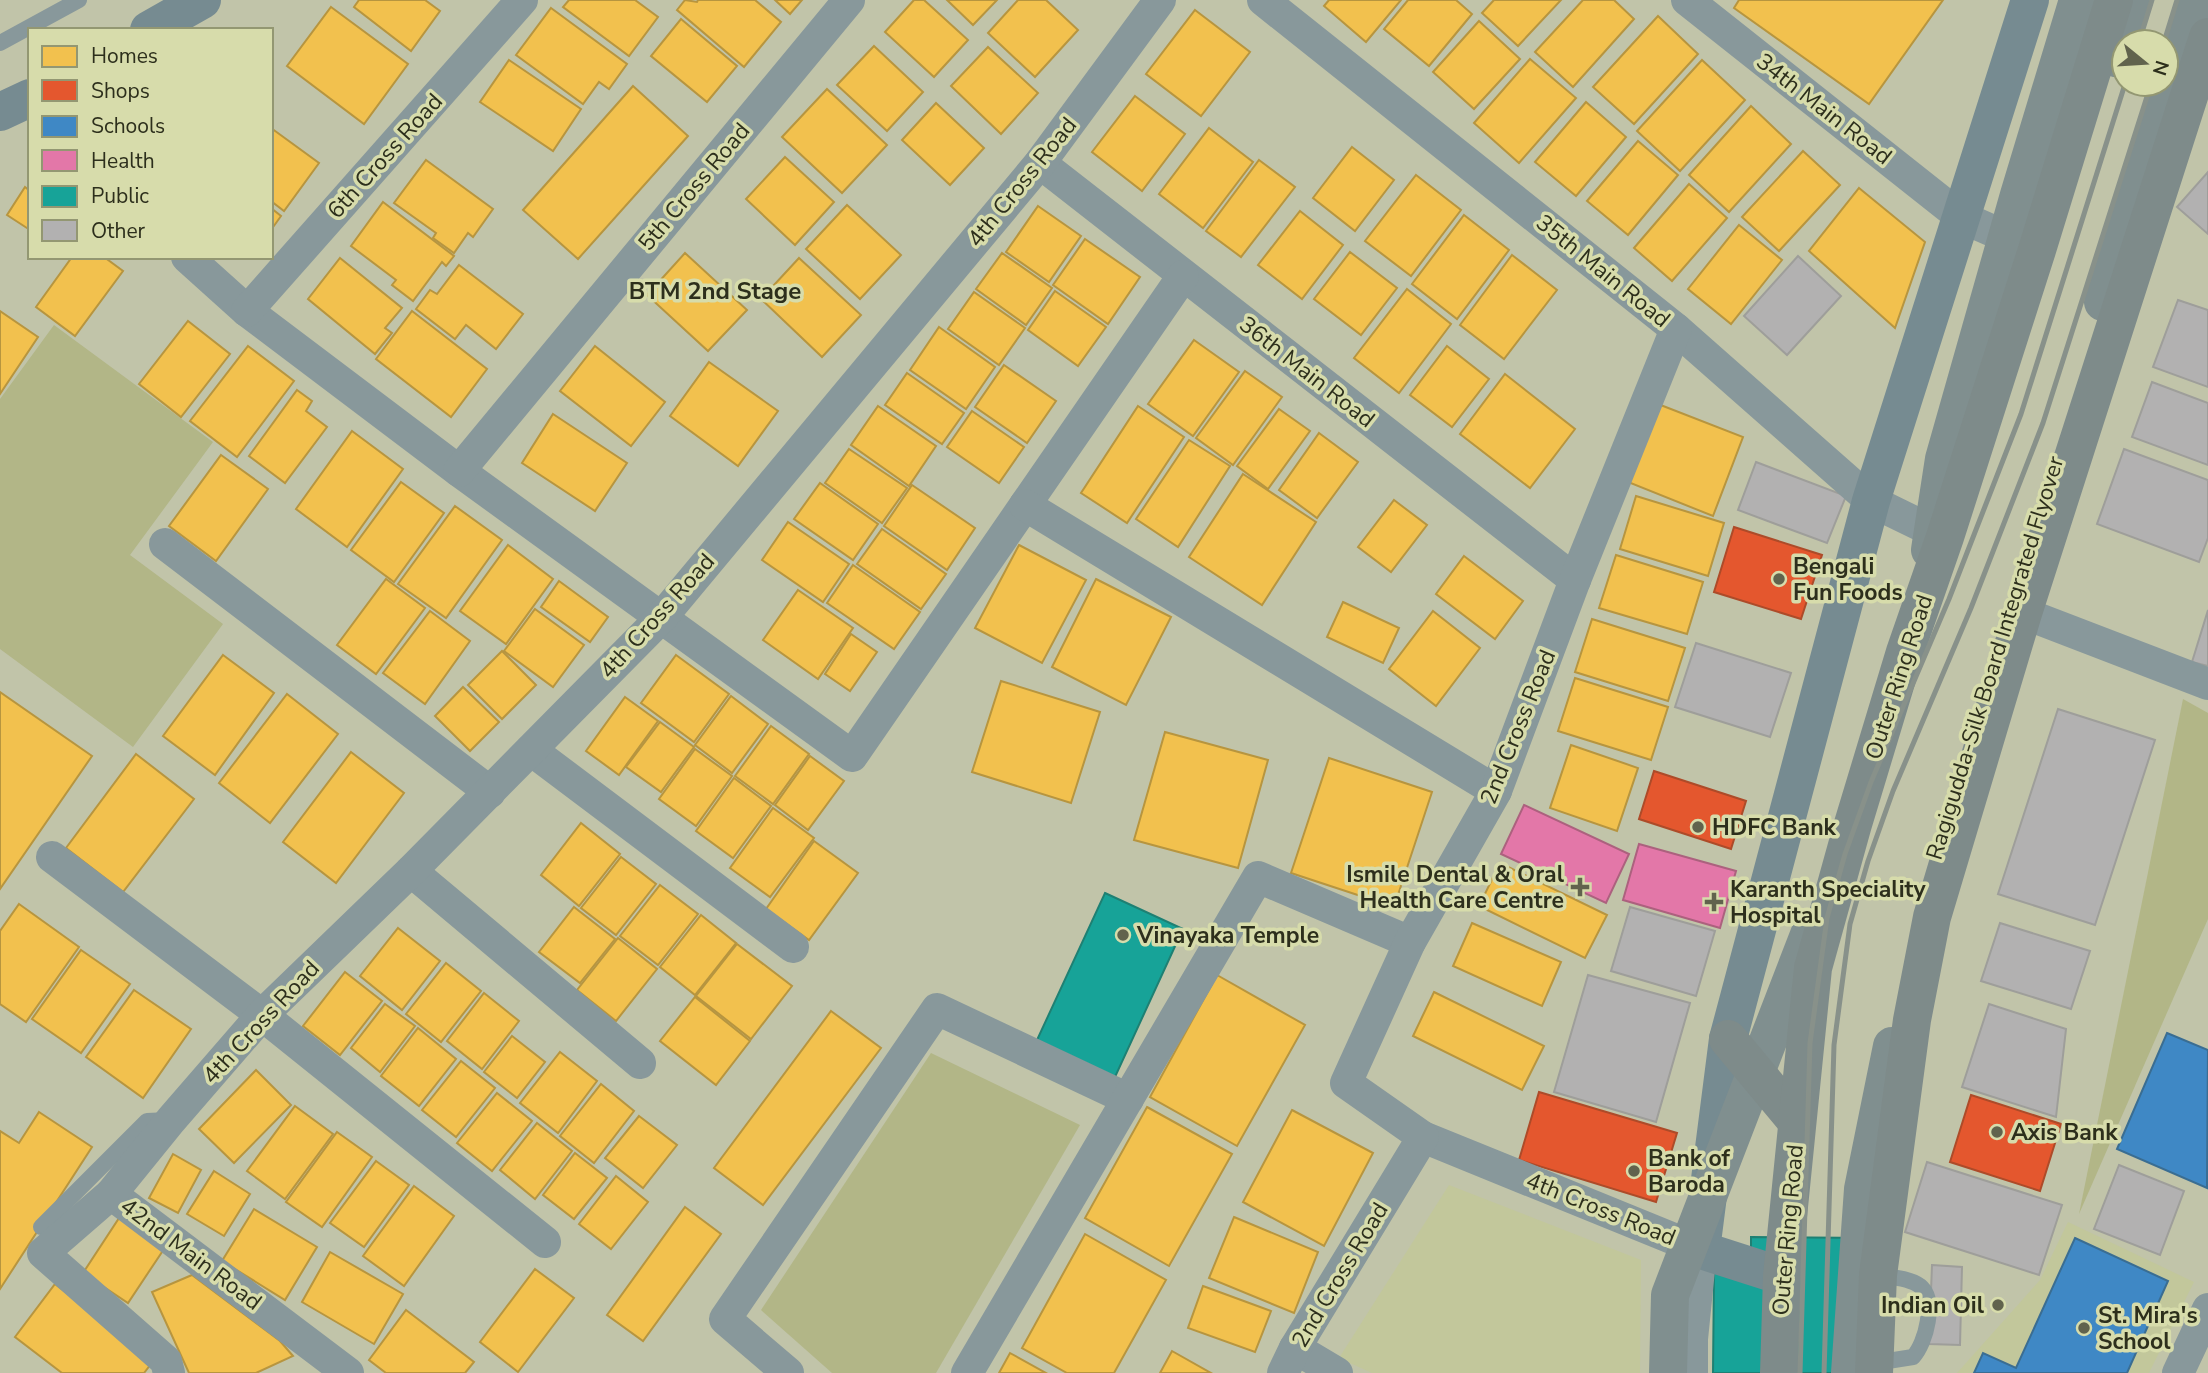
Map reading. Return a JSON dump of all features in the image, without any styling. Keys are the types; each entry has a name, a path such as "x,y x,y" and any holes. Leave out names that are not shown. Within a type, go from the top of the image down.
{"highway":[{"name":"Outer Ring Road","path":"1779,1373 1782,1276 1813,968 1905,652 2038,250 2114,0"},
{"path":"1862,1370 1878,1275 1912,1020 1932,917 2023,613 2208,37"},
{"path":"1728,1039 1797,1122"}],"main road":[{"path":"1911,669 1944,459 2078,0"},
{"path":"1668,1373 1670,1295 1911,669 2013,376 2134,0"},
{"name":"Ragigudda-Silk Board Integrated Flyover","path":"1862,1370 1863,1189 1889,1066 1909,942 2196,0"}],"street":[{"path":"153,28 202,0"},
{"name":"6th Cross Road","path":"247,311 522,0"},
{"name":"5th Cross Road","path":"459,471 849,0"},
{"name":"4th Cross Road","path":"111,1195 262,1015 411,871 661,618 1040,163 1160,0"},
{"name":"35th Main Road","path":"1263,0 1676,328 1871,501 1945,537"},
{"name":"34th Main Road","path":"1687,0 1961,217 2038,250"},
{"path":"1692,1373 1692,1339 1728,1039 1871,501 2030,0"},
{"name":"36th Main Road","path":"1040,163 1575,580"},
{"path":"189,259 247,311 459,471 852,756 1183,276"},
{"name":"2nd Cross Road","path":"1289,1360 1423,1137 1346,1083 1410,942 1496,791 1575,580 1676,328"},
{"path":"1025,505 1496,791"},
{"path":"165,544 490,792"},
{"path":"2023,613 2208,684"},
{"path":"531,750 793,947"},
{"path":"52,857 262,1015 545,1242"},
{"path":"411,871 640,1063"},
{"path":"968,1373 1258,877 1410,942"},
{"path":"788,1373 725,1319 937,1009 1128,1099"},
{"name":"4th Cross Road","path":"1423,1137 1702,1250 1782,1276"},
{"name":"42nd Main Road","path":"169,1373 166,1361 43,1253 111,1195 348,1373"},
{"path":"2178,1373 2208,1309"},
{"path":"1289,1360 1337,1373"}],"lane":[{"path":"0,43 79,0"},
{"path":"41,1227 147,1121 172,1120"},
{"path":"1862,1370 1913,1357 1924,1341 1927,1294 1921,1286 1878,1275"}],"shaded area":[{"path":"54,325 213,442 130,555 223,624 133,747 0,649 0,399"},
{"path":"2183,699 2208,713 2208,919 2079,1214"},
{"path":"931,1053 1080,1125 936,1373 832,1373 761,1310"},
{"path":"1449,1185 1641,1260 1640,1373 1372,1373 1339,1358"},
{"name":"St. Mira's School","path":"2068,1222 2194,1282 2149,1373 1957,1373 2040,1280"}],"building: Homes":[{"path":"359,0 425,0 440,11 411,51 354,7"},
{"path":"569,0 635,0 658,17 629,56 563,7"},
{"path":"685,0 755,0 781,22 744,67 677,10"},
{"path":"775,0 802,0 790,14"},
{"path":"914,0 924,0 968,40 934,77 885,32"},
{"path":"947,0 997,0 973,25"},
{"path":"1018,0 1046,0 1078,30 1035,77 988,33"},
{"path":"1329,0 1401,0 1366,42 1324,6"},
{"path":"1408,0 1456,0 1472,14 1429,66 1384,29"},
{"path":"1494,0 1561,0 1518,46 1482,13"},
{"path":"1583,0 1614,0 1634,19 1573,87 1535,52"},
{"path":"1739,0 1943,0 1869,104 1734,8"},
{"path":"331,7 408,64 364,124 287,66"},
{"path":"551,8 627,64 609,89 599,82 583,104 516,55"},
{"path":"1195,10 1250,52 1201,116 1146,74"},
{"path":"1658,16 1698,54 1634,124 1593,87"},
{"path":"681,19 737,66 707,102 651,56"},
{"path":"1479,21 1520,59 1474,109 1433,72"},
{"path":"874,46 923,92 887,131 837,85"},
{"path":"988,47 1038,93 1001,134 951,86"},
{"path":"1530,59 1576,98 1519,163 1474,123"},
{"path":"509,60 581,109 553,151 480,102"},
{"path":"1702,60 1745,100 1680,171 1637,131"},
{"path":"633,86 688,136 578,259 523,210"},
{"path":"827,89 887,145 842,193 782,137"},
{"path":"1135,96 1185,134 1142,191 1092,152"},
{"path":"1586,102 1626,137 1576,196 1535,162"},
{"path":"936,103 984,148 950,185 902,140"},
{"path":"1751,106 1791,144 1729,212 1689,175"},
{"path":"1209,128 1253,162 1203,228 1159,194"},
{"path":"273,129 319,163 284,211 273,203"},
{"path":"1638,141 1678,175 1628,235 1587,201"},
{"path":"1352,147 1394,180 1355,231 1313,198"},
{"path":"1803,151 1840,185 1779,251 1742,217"},
{"path":"785,157 834,202 795,245 746,199"},
{"path":"426,160 493,209 473,237 468,233 454,253 433,238 436,233 394,203"},
{"path":"1259,160 1295,187 1241,257 1206,231"},
{"path":"1416,175 1461,210 1411,276 1365,241"},
{"path":"1689,184 1727,218 1672,281 1634,248"},
{"path":"25,187 28,189 28,229 7,215"},
{"path":"1859,188 1925,242 1895,328 1809,251"},
{"path":"383,202 454,256 446,266 442,262 413,301 392,285 396,280 351,246"},
{"path":"847,205 901,255 860,299 806,249"},
{"path":"1038,206 1081,236 1049,282 1006,252"},
{"path":"273,210 281,216 273,227"},
{"path":"1300,211 1343,245 1302,299 1258,265"},
{"path":"1464,215 1509,250 1457,319 1412,284"},
{"path":"1739,225 1782,260 1731,324 1688,289"},
{"path":"1085,239 1140,277 1108,324 1053,285"},
{"path":"1350,252 1397,288 1361,335 1314,299"},
{"path":"685,253 747,310 708,351 647,295"},
{"path":"1002,253 1052,288 1026,325 976,289"},
{"path":"1512,255 1557,290 1504,359 1460,325"},
{"path":"340,258 402,308 385,328 392,333 375,354 308,299"},
{"path":"799,258 861,315 822,357 761,299"},
{"path":"71,259 107,259 123,271 75,336 36,307"},
{"path":"459,265 523,314 496,349 466,325 455,339 416,309 430,290 437,294"},
{"path":"1407,289 1451,324 1399,393 1354,358"},
{"path":"1055,291 1106,327 1078,366 1028,330"},
{"path":"974,292 1025,328 999,365 948,329"},
{"path":"0,311 38,337 0,394"},
{"path":"412,311 487,369 451,417 376,359"},
{"path":"188,321 230,354 181,417 139,384"},
{"path":"939,327 995,367 966,409 910,370"},
{"path":"1194,340 1239,372 1193,436 1148,404"},
{"path":"248,346 294,381 237,457 190,421"},
{"path":"595,346 665,402 631,446 560,391"},
{"path":"1447,346 1489,379 1452,427 1410,395"},
{"path":"709,362 778,411 738,466 670,416"},
{"path":"1004,365 1056,401 1027,443 975,407"},
{"path":"1245,371 1282,397 1233,465 1196,438"},
{"path":"907,373 964,413 942,444 885,405"},
{"path":"1505,374 1575,429 1530,488 1460,434"},
{"path":"297,390 312,401 306,411 327,427 285,483 249,456"},
{"path":"1658,404 1743,437 1713,516 1628,482"},
{"path":"878,406 936,446 909,486 851,445"},
{"path":"1138,406 1184,437 1127,523 1081,493"},
{"path":"1279,409 1310,431 1268,489 1237,466"},
{"path":"972,411 1024,447 999,483 947,447"},
{"path":"553,414 627,463 595,511 522,463"},
{"path":"352,431 403,469 347,547 296,509"},
{"path":"1319,433 1358,462 1317,518 1279,490"},
{"path":"1189,440 1230,466 1178,547 1136,519"},
{"path":"849,449 907,488 882,523 825,483"},
{"path":"221,455 268,489 216,561 169,526"},
{"path":"1243,474 1316,522 1262,605 1189,557"},
{"path":"401,482 444,513 394,582 351,550"},
{"path":"820,483 878,524 853,560 794,519"},
{"path":"912,485 975,528 947,570 884,526"},
{"path":"1636,496 1724,523 1708,576 1620,549"},
{"path":"1394,500 1427,525 1391,572 1358,547"},
{"path":"455,506 502,540 446,618 398,584"},
{"path":"788,522 849,564 823,602 762,560"},
{"path":"882,529 946,574 921,609 857,564"},
{"path":"508,545 553,579 506,644 460,611"},
{"path":"1019,545 1086,580 1042,663 975,628"},
{"path":"1616,555 1703,582 1687,634 1599,608"},
{"path":"1464,556 1523,601 1495,639 1436,594"},
{"path":"853,565 920,612 894,649 827,603"},
{"path":"386,579 425,608 376,674 337,645"},
{"path":"1096,579 1171,617 1126,705 1052,667"},
{"path":"559,581 608,617 590,642 541,607"},
{"path":"798,590 853,628 818,679 763,640"},
{"path":"1343,602 1399,628 1383,663 1327,637"},
{"path":"535,609 584,645 553,687 504,651"},
{"path":"430,611 470,641 425,704 383,673"},
{"path":"1433,611 1480,648 1436,706 1389,669"},
{"path":"1592,619 1685,648 1668,701 1575,672"},
{"path":"851,634 877,652 850,691 825,674"},
{"path":"502,651 536,685 502,719 468,685"},
{"path":"223,655 274,693 215,775 163,736"},
{"path":"676,655 729,694 694,742 641,703"},
{"path":"1575,678 1668,707 1651,760 1558,731"},
{"path":"1001,681 1100,712 1071,803 972,772"},
{"path":"463,687 499,722 470,751 435,716"},
{"path":"0,692 92,756 0,889"},
{"path":"287,694 338,734 270,823 219,783"},
{"path":"731,696 768,724 732,773 695,745"},
{"path":"625,697 658,721 619,775 586,751"},
{"path":"660,722 694,747 661,792 626,767"},
{"path":"771,726 809,754 773,804 735,776"},
{"path":"1165,732 1268,760 1238,868 1134,840"},
{"path":"1571,745 1638,768 1617,831 1550,808"},
{"path":"695,749 732,776 696,826 659,799"},
{"path":"351,752 404,793 336,883 283,842"},
{"path":"136,754 194,799 123,892 66,848"},
{"path":"810,756 844,781 808,830 775,805"},
{"path":"1329,758 1432,792 1394,907 1291,873"},
{"path":"734,778 771,806 733,858 696,831"},
{"path":"773,808 814,838 770,897 730,868"},
{"path":"581,823 620,854 579,906 541,875"},
{"path":"814,841 858,873 809,940 766,909"},
{"path":"621,857 656,884 616,935 581,908"},
{"path":"1500,863 1607,915 1585,958 1479,906"},
{"path":"660,885 698,914 658,965 620,936"},
{"path":"19,904 79,947 26,1022 0,1004 0,931"},
{"path":"574,907 615,939 580,983 539,952"},
{"path":"701,915 736,943 695,995 660,967"},
{"path":"1472,923 1561,962 1542,1006 1453,966"},
{"path":"398,928 440,961 402,1010 360,976"},
{"path":"618,938 657,969 616,1021 577,990"},
{"path":"737,944 792,986 751,1039 696,996"},
{"path":"81,950 130,984 81,1053 32,1019"},
{"path":"446,963 481,991 441,1042 406,1014"},
{"path":"345,972 382,1001 340,1055 303,1026"},
{"path":"1217,975 1305,1025 1237,1146 1150,1097"},
{"path":"134,990 191,1029 143,1098 86,1057"},
{"path":"1434,992 1544,1046 1522,1090 1413,1036"},
{"path":"484,993 519,1021 482,1069 447,1041"},
{"path":"695,997 750,1041 716,1085 660,1041"},
{"path":"385,1004 415,1026 380,1072 351,1048"},
{"path":"831,1011 881,1048 763,1205 714,1168"},
{"path":"418,1028 456,1059 419,1106 381,1076"},
{"path":"512,1036 545,1062 517,1098 484,1072"},
{"path":"560,1052 597,1081 558,1133 520,1103"},
{"path":"461,1061 495,1088 456,1137 422,1110"},
{"path":"256,1070 291,1105 234,1163 199,1129"},
{"path":"601,1084 634,1111 594,1163 560,1136"},
{"path":"497,1093 532,1121 492,1171 457,1143"},
{"path":"295,1106 333,1134 285,1199 247,1171"},
{"path":"1147,1107 1232,1154 1169,1266 1085,1218"},
{"path":"1292,1110 1373,1153 1324,1246 1243,1202"},
{"path":"39,1112 92,1147 0,1289 0,1131 19,1143"},
{"path":"639,1116 677,1145 643,1188 605,1158"},
{"path":"537,1123 572,1151 535,1199 500,1170"},
{"path":"337,1132 372,1157 322,1227 286,1202"},
{"path":"575,1153 607,1178 574,1219 543,1195"},
{"path":"173,1154 201,1170 178,1213 149,1198"},
{"path":"376,1161 409,1185 364,1247 330,1223"},
{"path":"214,1171 250,1194 224,1236 187,1214"},
{"path":"616,1176 648,1202 611,1249 579,1224"},
{"path":"414,1186 454,1216 404,1286 363,1256"},
{"path":"685,1207 721,1234 643,1341 607,1315"},
{"path":"254,1209 317,1247 285,1300 222,1261"},
{"path":"123,1212 168,1243 128,1303 83,1273"},
{"path":"1234,1217 1318,1252 1294,1313 1209,1278"},
{"path":"1085,1234 1166,1280 1114,1373 1067,1373 1022,1348"},
{"path":"330,1252 403,1294 374,1344 302,1302"},
{"path":"535,1269 574,1298 518,1372 480,1342"},
{"path":"192,1275 280,1341 293,1356 256,1373 189,1373 152,1292"},
{"path":"55,1284 154,1360 144,1373 62,1373 15,1337"},
{"path":"1203,1286 1271,1311 1255,1352 1188,1328"},
{"path":"406,1310 474,1362 465,1373 386,1373 369,1360"},
{"path":"1172,1351 1211,1373 1160,1373"},
{"path":"1010,1353 1046,1373 999,1373"}],"building: Shops":[{"path":"1734,527 1822,555 1801,619 1714,592"},
{"path":"1654,771 1746,801 1731,849 1639,819"},
{"path":"1539,1092 1677,1133 1656,1202 1519,1160"},
{"path":"1971,1095 2061,1124 2040,1191 1950,1162"}],"building: Schools":[{"path":"2167,1033 2208,1050 2207,1188 2117,1149"},
{"name":"St. Mira's School","path":"2075,1238 2168,1281 2127,1373 1974,1373 1983,1353 2016,1368"}],"building: Health":[{"path":"1524,805 1629,854 1606,903 1501,854"},
{"path":"1639,844 1736,871 1720,928 1623,900"}],"building: Public":[{"path":"1105,893 1183,929 1115,1077 1037,1040"},
{"path":"1751,1237 1872,1238 1870,1373 1713,1373 1714,1272 1751,1272"}],"building: Other":[{"path":"2208,172 2208,234 2177,207"},
{"path":"1798,256 1841,296 1787,355 1744,316"},
{"path":"2178,300 2208,310 2208,387 2153,367"},
{"path":"2152,382 2208,403 2208,465 2132,437"},
{"path":"2124,449 2208,480 2208,538 2199,562 2097,524"},
{"path":"1756,462 1846,496 1827,543 1738,510"},
{"path":"2208,610 2208,666 2192,662"},
{"path":"1696,643 1791,673 1770,737 1675,707"},
{"path":"2058,709 2155,740 2095,925 1998,894"},
{"path":"1630,907 1715,931 1696,996 1611,971"},
{"path":"2000,923 2090,951 2071,1009 1981,981"},
{"path":"1588,975 1690,1003 1656,1122 1554,1092"},
{"path":"1989,1004 2066,1029 2056,1117 1962,1087"},
{"path":"1927,1162 2062,1205 2039,1275 1905,1232"},
{"path":"2119,1165 2184,1191 2160,1255 2094,1229"},
{"path":"1932,1265 1962,1267 1960,1345 1929,1344"}],"railway":[{"path":"2143,28 2152,0"},
{"path":"2168,28 2177,0"},
{"path":"1800,1373 1810,1043 1827,918 1845,854 1871,782 1949,599 2021,414 2121,98"},
{"path":"1824,1373 1834,1045 1850,924 1868,861 1893,791 1971,608 2043,423 2147,98"}],"place":[{"name":"Bengali Fun Foods","path":"1779,579"},
{"name":"HDFC Bank","path":"1698,827"},
{"name":"Ismile Dental & Oral Health Care Centre","path":"1580,887"},
{"name":"Karanth Speciality Hospital","path":"1714,902"},
{"name":"Vinayaka Temple","path":"1123,935"},
{"name":"Axis Bank","path":"1997,1132"},
{"name":"Bank of Baroda","path":"1634,1171"},
{"name":"Indian Oil","path":"1998,1305"},
{"name":"St. Mira's School","path":"2084,1328"}],"district":[{"name":"BTM 2nd Stage","path":"715,291"}]}
